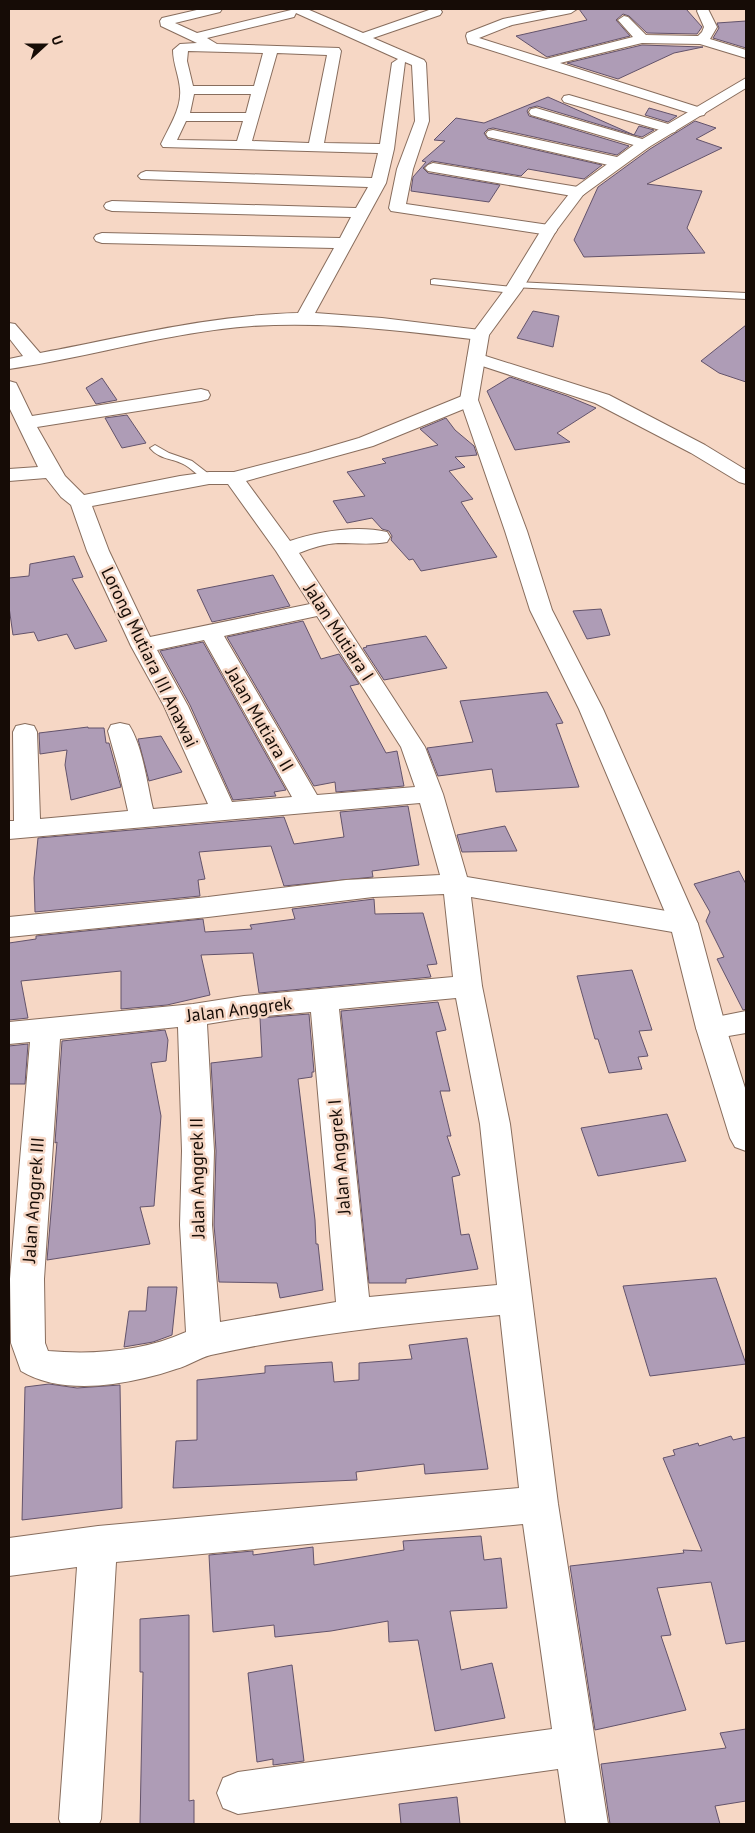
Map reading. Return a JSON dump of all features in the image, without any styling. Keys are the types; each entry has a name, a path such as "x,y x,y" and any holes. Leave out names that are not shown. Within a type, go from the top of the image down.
{"street":[{"path":"216,9 166,21 166,23 220,49"},
{"path":"361,38 436,12 434,9"},
{"path":"571,9 551,10 480,31 472,36 473,40 543,64 699,112"},
{"path":"701,40 710,32 711,27 703,11"},
{"path":"196,37 293,12 324,20 419,63 422,121 405,169 397,208 549,230"},
{"path":"624,20 642,39"},
{"path":"244,50 300,37"},
{"path":"543,64 642,39 701,40 746,54"},
{"path":"316,147 334,51 185,48 180,50 180,65 187,90 182,116 168,144 387,149"},
{"path":"243,146 260,90 262,66 272,50"},
{"path":"304,318 378,183 387,149 399,63"},
{"path":"180,65 199,65"},
{"path":"746,82 644,144 578,192 549,230 514,288 480,335 469,400 516,531 541,610 591,710 684,924 711,1028 746,1138"},
{"path":"187,90 260,90"},
{"path":"569,100 670,128"},
{"path":"536,112 644,144"},
{"path":"182,116 252,117"},
{"path":"492,134 617,162"},
{"path":"433,168 578,192"},
{"path":"146,176 378,183"},
{"path":"112,206 362,213"},
{"path":"102,238 345,243"},
{"path":"9,364 184,330 238,323 304,318 480,335"},
{"path":"9,328 35,359"},
{"path":"476,358 602,399 698,448 746,478"},
{"path":"9,387 51,472 69,496 80,502 209,478 234,478 366,442 469,400"},
{"path":"27,423 201,395"},
{"path":"9,475 51,472"},
{"name":"Jalan Mutiara I","path":"234,478 286,550 413,747 430,794 456,886 468,986 495,1124 539,1504 587,1824"},
{"name":"Lorong Mutiara III Anawai","path":"80,502 98,551 143,646 176,706 223,810"},
{"path":"286,550 308,542 335,537 379,538"},
{"path":"143,646 322,608"},
{"name":"Jalan Mutiara II","path":"211,633 309,804"},
{"path":"120,731 131,767 142,818"},
{"path":"25,732 18,829 223,810 430,794"},
{"path":"9,926 193,909 398,885 456,886 684,924"},
{"name":"Jalan Anggrek","path":"9,1032 194,1015 244,1007 468,986"},
{"name":"Jalan Anggrek I","path":"324,1000 354,1314"},
{"name":"Jalan Anggrek II","path":"194,1015 192,1040 198,1152 196,1225 204,1341"},
{"path":"711,1028 746,1022"},
{"name":"Jalan Anggrek III","path":"46,1028 27,1279 28,1344 33,1360 43,1366 71,1369 112,1368 175,1354 204,1341"},
{"path":"204,1341 354,1314 516,1298"},
{"path":"9,1557 98,1545 539,1504"},
{"path":"80,1819 98,1545"},
{"path":"238,1793 575,1746"}],"lane":[{"path":"434,282 514,288 746,296"},
{"path":"155,448 169,458 183,460 209,478"}],"building":[{"path":"579,9 686,9 702,27 697,34 647,33 629,16 623,14 616,20 630,36 547,57 516,36 587,20"},
{"path":"746,21 746,48 713,38 719,28 717,23"},
{"path":"642,45 703,47 674,53 618,79 567,63"},
{"path":"548,97 634,135 537,106 529,108 527,111 529,116 629,146 617,155 493,128 488,129 484,133 488,139 602,165 584,179 528,169 521,176 432,161 423,168 428,173 500,185 489,202 411,191 413,177 426,162 422,161 445,141 434,140 456,118 484,123"},
{"path":"649,108 677,116 668,122 645,115"},
{"path":"695,121 716,128 696,139 722,148 647,184 702,191 687,228 705,253 584,257 574,240 598,187 650,149"},
{"path":"639,126 654,130 642,137 634,135"},
{"path":"533,311 559,316 553,347 517,338"},
{"path":"746,325 746,382 719,373 701,361"},
{"path":"510,377 596,408 557,433 570,442 515,450 487,391"},
{"path":"102,378 117,400 96,404 86,388"},
{"path":"127,415 146,443 122,448 105,418"},
{"path":"446,418 455,430 474,446 477,455 455,457 465,467 449,471 473,499 461,502 497,557 421,571 413,559 409,560 391,540 392,536 389,531 382,529 372,518 347,523 333,501 365,496 347,472 386,463 382,459 438,445 420,429"},
{"path":"74,556 83,577 72,579 107,641 75,649 67,634 38,641 34,632 13,635 9,607 9,578 29,576 30,564"},
{"path":"273,575 290,606 212,622 197,590"},
{"path":"601,609 610,635 587,639 573,611"},
{"path":"303,621 321,659 339,654 359,684 350,686 386,753 397,751 404,786 336,792 335,782 314,786 227,637"},
{"path":"426,636 447,668 384,680 363,648 366,646"},
{"path":"203,642 286,790 274,792 276,796 233,800 190,705 160,651"},
{"path":"547,692 563,723 556,724 579,787 496,792 492,769 438,776 427,748 473,742 460,701"},
{"path":"88,727 104,728 106,743 109,743 121,787 71,800 65,765 67,750 40,754 39,733"},
{"path":"161,736 182,772 149,781 138,739"},
{"path":"408,806 419,865 372,871 373,877 284,886 271,846 199,852 205,879 198,880 200,896 35,912 34,878 38,838 284,817 294,844 344,837 340,812"},
{"path":"505,826 517,851 462,852 457,835"},
{"path":"739,871 746,884 746,1009 743,1010 717,959 724,957 706,921 710,912 694,884"},
{"path":"374,899 375,914 423,913 437,964 427,965 431,977 259,993 253,953 201,955 210,995 167,1005 121,1009 121,971 21,981 28,1018 9,1020 9,943 36,939 36,936 203,919 205,932 252,929 250,925 295,919 292,909"},
{"path":"632,970 652,1030 639,1031 648,1056 638,1057 642,1069 609,1073 598,1039 595,1039 577,976"},
{"path":"438,1002 446,1030 436,1032 450,1091 440,1091 451,1136 447,1136 460,1175 452,1177 461,1235 469,1234 478,1269 406,1279 406,1283 369,1283 341,1011"},
{"path":"309,1014 314,1072 312,1072 312,1077 298,1079 315,1220 316,1244 318,1244 323,1290 280,1298 277,1283 219,1282 214,1225 216,1151 211,1063 262,1057 260,1018"},
{"path":"165,1030 168,1040 166,1061 151,1063 161,1116 154,1206 140,1207 150,1244 47,1260 57,1142 55,1143 62,1041"},
{"path":"28,1044 25,1084 9,1084 9,1046"},
{"path":"667,1114 686,1161 598,1176 581,1128"},
{"path":"716,1278 746,1364 650,1376 623,1286"},
{"path":"148,1287 177,1287 172,1335 153,1342 124,1347 129,1311 146,1311"},
{"path":"467,1338 488,1469 425,1474 424,1464 356,1472 357,1480 173,1488 176,1441 197,1440 197,1380 265,1373 265,1366 332,1362 334,1382 359,1380 359,1363 412,1359 409,1345"},
{"path":"49,1384 77,1388 120,1385 122,1508 22,1520 25,1387"},
{"path":"731,1436 733,1440 746,1437 746,1641 726,1644 711,1582 657,1588 671,1635 661,1636 686,1710 595,1730 570,1566 684,1553 683,1550 702,1551 663,1458 675,1455 673,1450 698,1443 699,1446"},
{"path":"481,1536 484,1560 501,1558 507,1608 450,1611 461,1670 492,1663 505,1718 435,1731 418,1640 389,1642 388,1621 331,1631 275,1637 274,1625 213,1632 209,1555 253,1551 253,1555 313,1547 314,1565 404,1550 403,1541"},
{"path":"189,1615 189,1801 194,1800 194,1824 140,1824 143,1672 140,1672 140,1619"},
{"path":"292,1665 304,1761 273,1765 273,1759 257,1762 248,1673"},
{"path":"746,1729 746,1801 715,1806 720,1824 610,1824 601,1764 726,1748 720,1733"},
{"path":"457,1797 460,1824 401,1824 399,1804"}]}
